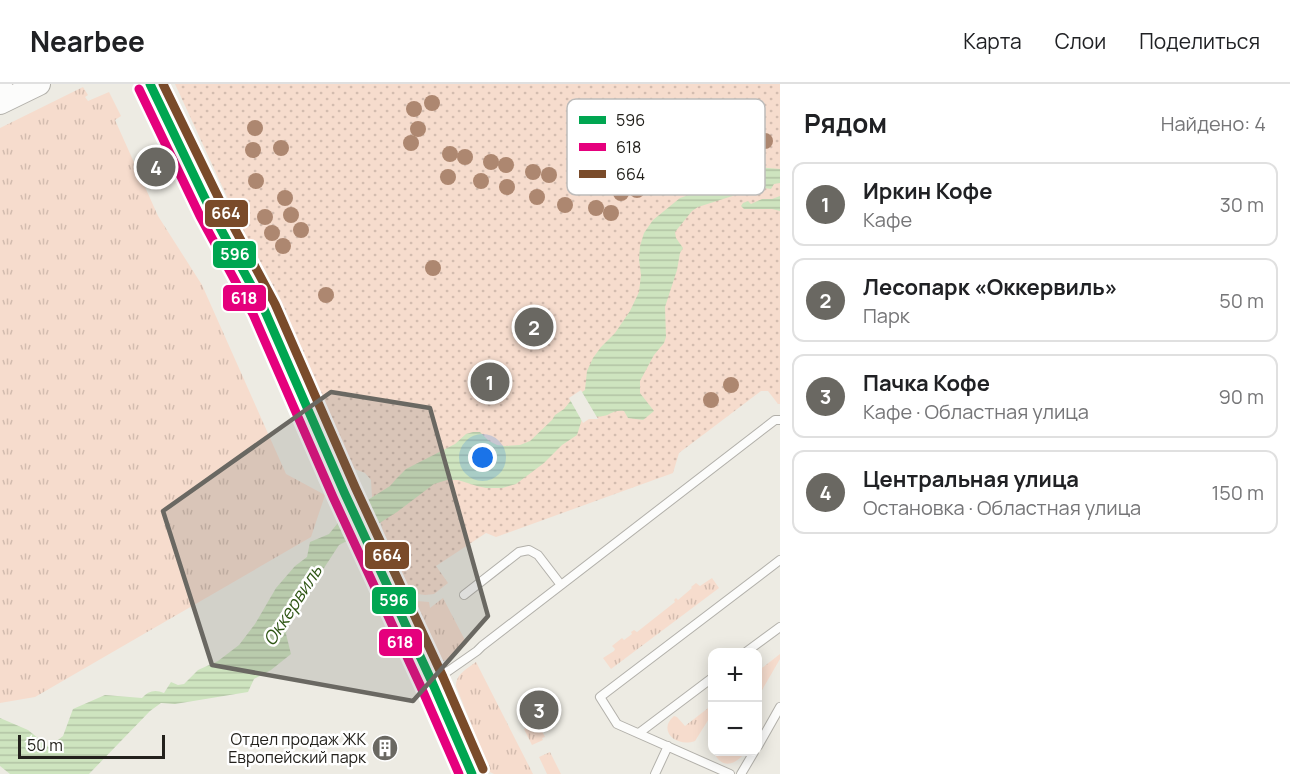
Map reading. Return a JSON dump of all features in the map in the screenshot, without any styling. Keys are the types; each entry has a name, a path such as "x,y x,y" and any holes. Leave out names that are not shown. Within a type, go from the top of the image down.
{"street":[{"path":"0,104 39,84"},
{"path":"150,84 184,157 264,309 472,774"}],"lane":[{"path":"432,682 477,651 775,420 780,420"},
{"path":"464,595 519,552 529,550 538,555 561,585"},
{"path":"729,774 617,724 600,697 780,560"},
{"path":"751,648 780,627"},
{"path":"639,734 708,681"},
{"path":"762,739 780,707"},
{"path":"655,774 668,746"},
{"path":"741,774 752,756"}],"highlighted area":[{"path":"331,392 430,408 488,616 413,701 212,665 163,511"}],"green space":[{"path":"175,84 780,84 780,404 768,391 761,391 679,453 673,473 496,537 486,533 436,566 448,583 434,594 425,595 407,591 386,543 372,497 371,480 365,473 352,468"},
{"path":"83,87 88,95 85,97 88,101 109,92 121,116 115,120 158,216 202,285 286,474 325,495 311,537 35,697 0,703 0,128"},
{"path":"712,578 719,588 611,669 603,658 614,651 612,646 622,638 624,640 634,630 637,632 696,583 700,586"},
{"path":"443,598 467,644 448,659 438,663 404,600 429,602 430,608"},
{"path":"780,654 780,659 762,690 762,668"},
{"path":"476,662 533,774 494,774 490,772 456,686 460,675"},
{"path":"708,708 708,720 695,741 688,743 676,740 668,732 667,727 674,716 685,726"},
{"path":"537,722 545,737 532,745 524,729"},
{"path":"550,752 561,774 547,774 539,757"},
{"path":"742,756 735,762 727,764 717,757"}],"water":[{"path":"765,168 780,169 780,183 774,184 771,189 765,188"},
{"name":"Оккервиль","path":"688,195 736,195 698,207 675,232 683,248 665,307 666,337 640,381 640,393 654,411 643,420 628,418 624,411 582,419 577,435 516,484 502,488 486,488 458,480 447,480 434,484 397,512 339,545 324,568 304,587 291,609 286,634 291,654 271,670 254,679 248,692 175,704 161,703 150,711 89,774 10,774 0,766 0,718 28,730 49,747 63,736 73,709 105,695 142,698 152,691 164,693 171,682 178,685 184,684 198,670 218,661 239,645 255,624 276,588 295,566 307,557 310,542 329,534 341,519 390,486 406,469 455,444 466,434 473,432 480,432 497,445 520,445 530,441 573,398 585,390 587,371 593,358 615,333 630,311 639,292 640,246 644,233 653,220 680,198"},
{"path":"780,196 780,211 744,209 741,206 748,201 751,204 762,199"}],"pier":[{"path":"581,390 598,419 589,419 583,423 569,398"},
{"path":"365,498 379,527 349,544 337,519"}],"transit line":[{"name":"596","path":"150,84 211,211 264,309 472,774"},
{"name":"664","path":"163,84 222,205 275,304 483,769"},
{"name":"618","path":"139,89 200,216 253,314 459,774"}],"place":[{"name":"Центральная улица","path":"156,167"},
{"name":"Лесопарк «Оккервиль»","path":"534,327"},
{"name":"Иркин Кофе","path":"490,382"},
{"name":"Пачка Кофе","path":"539,710"},
{"name":"Отдел продаж ЖК Европейский парк","path":"385,748"}]}
